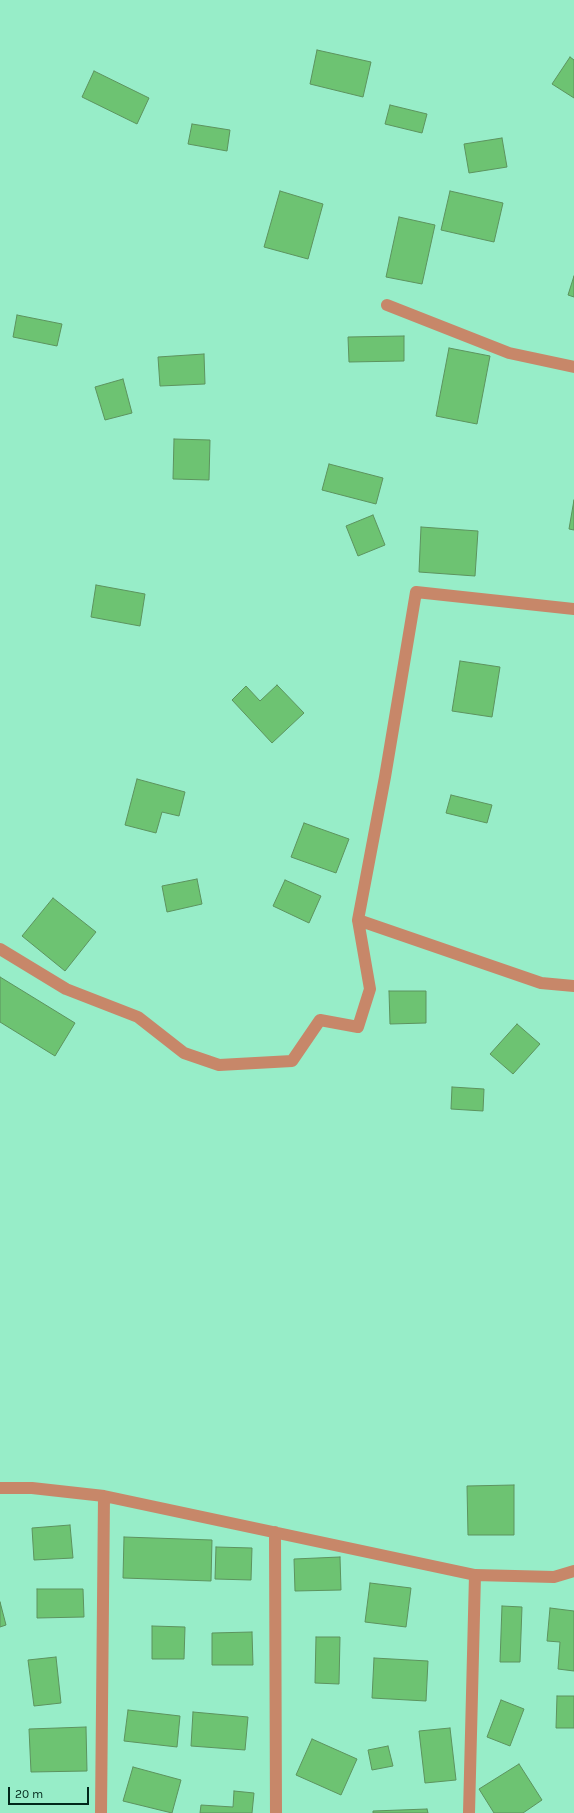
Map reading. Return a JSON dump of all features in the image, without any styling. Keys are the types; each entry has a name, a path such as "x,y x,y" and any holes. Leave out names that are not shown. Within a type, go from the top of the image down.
{"street":[{"path":"387,305 510,352 574,367"},
{"path":"0,949 66,989 138,1017 184,1053 219,1066 292,1061 320,1020 358,1027 370,989 358,920 385,777 416,592 574,609"},
{"path":"358,920 540,983 574,986"},
{"path":"0,1488 32,1488 104,1496 475,1575 554,1577 574,1571"},
{"path":"101,1813 104,1496"},
{"path":"275,1532 276,1813"},
{"path":"469,1813 475,1575"}],"building":[{"path":"317,50 371,62 363,97 310,84"},
{"path":"570,57 574,60 574,98 552,84"},
{"path":"94,71 149,98 137,124 82,97"},
{"path":"390,105 427,114 422,133 385,124"},
{"path":"192,124 230,130 227,151 188,144"},
{"path":"502,138 507,167 469,173 464,144"},
{"path":"280,191 323,204 308,259 264,247"},
{"path":"450,191 503,203 494,242 441,230"},
{"path":"399,217 435,225 422,284 386,277"},
{"path":"574,276 574,297 568,295"},
{"path":"17,315 62,324 57,346 13,337"},
{"path":"404,336 404,361 349,362 348,337"},
{"path":"449,348 490,356 477,424 436,416"},
{"path":"204,354 205,384 160,386 158,357"},
{"path":"123,379 132,413 105,420 95,387"},
{"path":"174,439 210,440 209,480 173,479"},
{"path":"329,464 383,478 376,504 322,490"},
{"path":"574,500 574,530 569,529"},
{"path":"373,515 385,545 358,556 346,526"},
{"path":"421,527 478,531 475,576 419,572"},
{"path":"96,585 145,594 140,626 91,617"},
{"path":"460,661 500,667 492,717 452,711"},
{"path":"277,685 304,713 272,743 232,700 246,686 260,701"},
{"path":"137,779 185,792 179,816 162,812 156,833 125,825"},
{"path":"451,795 492,805 487,823 446,813"},
{"path":"304,823 349,839 336,873 291,857"},
{"path":"197,879 202,904 167,912 162,886"},
{"path":"285,880 321,896 309,923 273,906"},
{"path":"53,898 96,932 65,971 22,936"},
{"path":"0,977 75,1023 55,1056 0,1022"},
{"path":"389,991 426,991 426,1023 390,1024"},
{"path":"517,1024 540,1044 513,1074 490,1054"},
{"path":"452,1087 484,1089 483,1111 451,1109"},
{"path":"514,1485 514,1535 468,1535 467,1486"},
{"path":"70,1525 73,1558 34,1560 32,1528"},
{"path":"124,1537 212,1540 211,1581 123,1578"},
{"path":"216,1547 252,1548 251,1580 215,1579"},
{"path":"340,1557 341,1590 295,1591 294,1559"},
{"path":"370,1583 411,1588 406,1627 365,1622"},
{"path":"37,1589 83,1589 84,1617 37,1618"},
{"path":"0,1602 6,1625 0,1627"},
{"path":"502,1606 522,1607 520,1662 500,1662"},
{"path":"550,1608 574,1611 574,1671 558,1669 560,1642 547,1641"},
{"path":"152,1626 185,1627 184,1659 152,1659"},
{"path":"252,1632 253,1665 212,1665 212,1633"},
{"path":"316,1637 340,1637 339,1684 315,1683"},
{"path":"56,1657 61,1703 34,1706 28,1660"},
{"path":"374,1658 428,1661 426,1701 372,1698"},
{"path":"557,1696 574,1696 574,1728 556,1728"},
{"path":"501,1700 524,1709 510,1746 487,1737"},
{"path":"128,1710 180,1716 177,1747 124,1741"},
{"path":"193,1712 248,1717 245,1750 191,1746"},
{"path":"86,1727 87,1771 31,1772 29,1729"},
{"path":"450,1728 456,1780 425,1783 419,1731"},
{"path":"312,1739 357,1759 341,1795 296,1775"},
{"path":"388,1746 393,1766 372,1770 368,1750"},
{"path":"519,1764 542,1800 523,1813 494,1813 479,1789"},
{"path":"133,1767 181,1780 172,1813 123,1801"},
{"path":"234,1791 254,1793 252,1813 200,1813 201,1805 233,1807"},
{"path":"427,1809 428,1813 373,1813 373,1811"}]}
